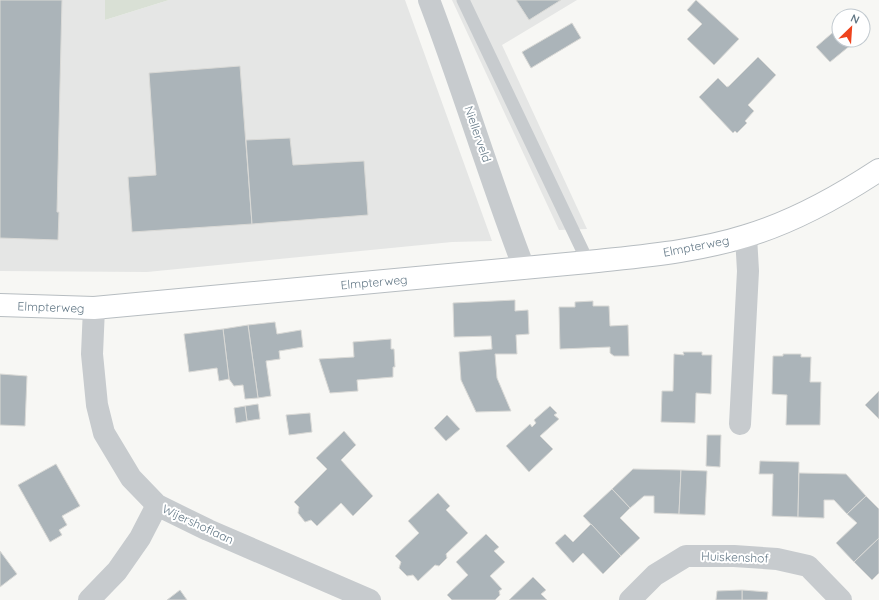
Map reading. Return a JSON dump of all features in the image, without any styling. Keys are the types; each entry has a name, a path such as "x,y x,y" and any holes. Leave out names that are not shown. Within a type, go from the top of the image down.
{"street":[{"name":"Niellerveld","path":"429,0 456,71 524,268"},
{"name":"Elmpterweg","path":"0,305 94,308 588,262 660,253 746,236 820,206 879,170"},
{"name":"Elmpterweg","path":"740,424 748,270 746,236"},
{"name":"Wijershoflaan","path":"94,308 93,361 97,405 104,433 131,478 157,505 208,530 370,600"},
{"path":"89,600 117,571 140,538 157,505"},
{"name":"Huiskenshof","path":"630,600 655,575 686,556 734,556 777,559 808,566 841,600"}],"lane":[{"path":"463,0 588,262"}],"shaded area":[{"path":"0,0 105,0 105,20 169,0 405,0 492,241 452,242 147,272 0,271"},
{"path":"105,0 169,0 105,20"},
{"path":"452,0 577,0 502,45 587,229 559,230"}],"building":[{"path":"0,0 62,0 57,212 59,212 58,240 0,238"},
{"path":"516,0 561,0 529,20"},
{"path":"696,0 739,39 714,65 687,39 702,24 687,10"},
{"path":"572,23 581,38 531,68 522,52"},
{"path":"831,34 831,48 847,48 830,62 816,47"},
{"path":"758,57 776,75 748,105 754,111 745,121 747,123 737,133 735,131 733,133 699,97 718,78 727,87 729,86"},
{"path":"240,66 252,224 132,232 128,177 156,175 149,73"},
{"path":"290,138 293,165 364,161 368,215 252,224 246,140"},
{"path":"515,300 515,311 528,310 529,334 516,335 517,354 495,354 497,378 511,411 476,412 461,380 459,352 492,349 491,336 454,337 453,303"},
{"path":"593,301 593,306 609,306 610,326 628,325 629,356 614,356 610,353 610,347 560,349 559,307 575,307 575,302"},
{"path":"275,322 277,334 301,330 303,347 279,351 280,359 266,361 271,396 258,398 248,325"},
{"path":"248,325 258,398 245,399 243,385 234,386 229,379 223,329"},
{"path":"223,329 229,379 219,381 217,368 189,372 184,334"},
{"path":"391,339 391,349 394,349 395,367 393,367 393,377 357,380 358,391 330,393 319,359 354,357 353,342"},
{"path":"683,352 702,352 702,355 712,355 711,394 696,393 695,423 661,422 662,391 673,391 674,354 684,355"},
{"path":"783,354 801,354 801,357 811,357 810,382 821,382 820,425 786,425 787,395 772,394 773,356 783,356"},
{"path":"0,374 27,376 25,426 0,425"},
{"path":"879,391 879,419 865,405"},
{"path":"258,404 260,419 247,421 245,406"},
{"path":"245,406 247,421 236,423 234,408"},
{"path":"550,406 557,413 554,415 559,419 540,436 553,449 529,472 506,446 530,424 532,427 536,423 534,420"},
{"path":"310,413 312,432 289,435 286,415"},
{"path":"447,415 460,429 446,441 434,428"},
{"path":"344,431 356,445 341,460 373,496 353,516 341,503 317,526 311,520 305,522 298,513 299,507 294,502 327,469 316,458"},
{"path":"707,435 721,435 720,467 706,466"},
{"path":"760,461 799,462 798,517 772,516 773,474 759,474"},
{"path":"56,464 80,506 62,516 67,525 59,530 62,535 50,542 18,485"},
{"path":"633,469 681,470 679,514 654,513 654,496 644,496 630,508 612,489"},
{"path":"681,470 707,471 705,515 679,514"},
{"path":"799,473 846,474 866,496 847,514 834,500 824,500 824,518 798,517"},
{"path":"612,489 630,508 620,518 640,538 621,556 583,516"},
{"path":"438,493 450,506 446,510 468,533 446,554 447,558 439,566 435,565 418,581 413,575 407,576 399,568 401,562 395,556 419,533 408,521"},
{"path":"866,496 879,509 879,538 854,562 836,543 857,523 847,514"},
{"path":"591,524 621,556 603,574 583,553 573,563 555,543 565,534 573,542"},
{"path":"486,534 499,547 494,551 505,562 490,576 502,589 499,591 500,595 495,600 452,600 447,595 468,575 456,562"},
{"path":"879,538 879,573 872,580 854,562"},
{"path":"0,551 17,574 0,587"},
{"path":"533,577 546,590 541,594 547,600 509,600"},
{"path":"180,590 187,600 167,600"},
{"path":"742,590 768,592 767,600 742,600"},
{"path":"742,590 742,600 716,600 717,591"}]}
